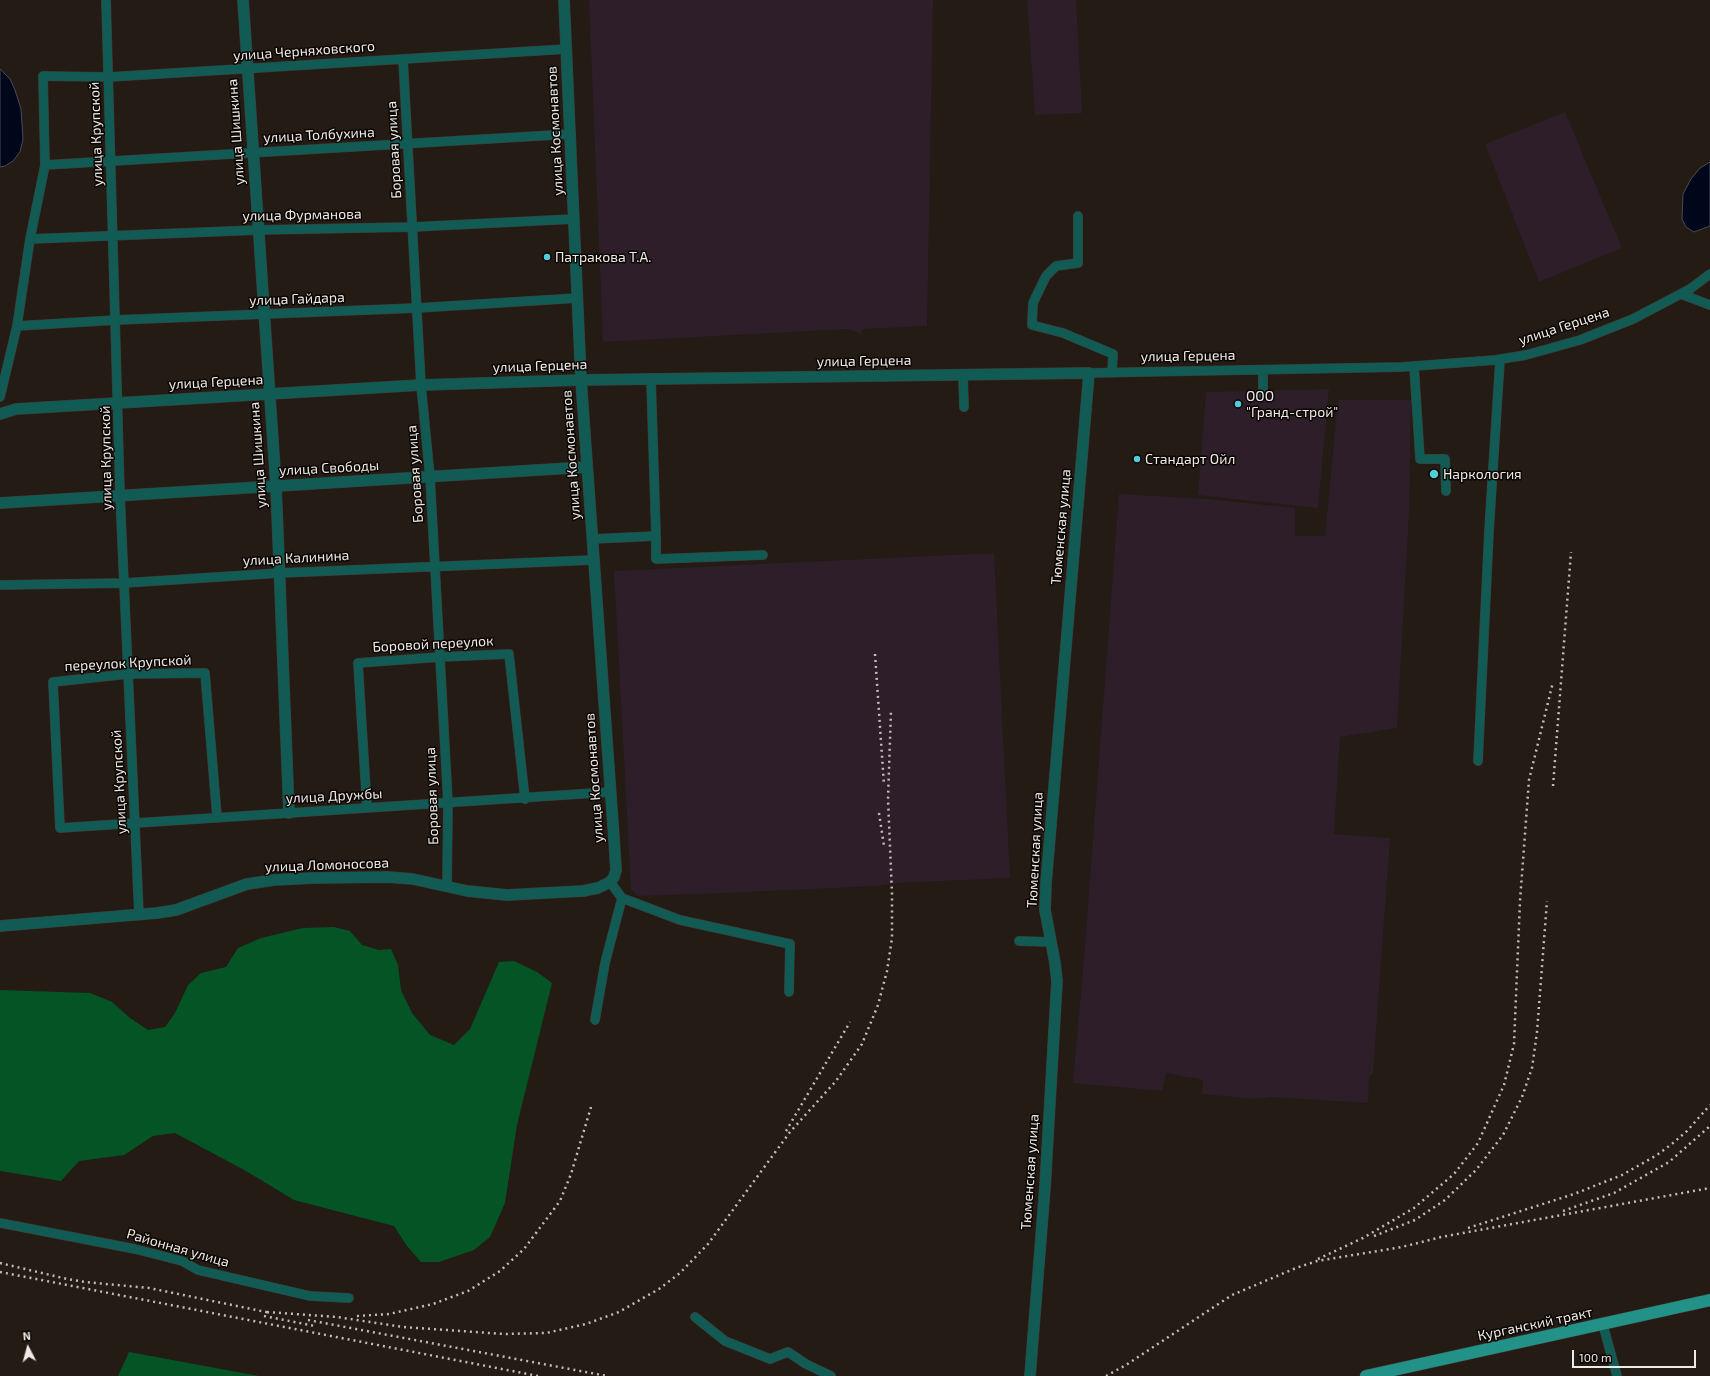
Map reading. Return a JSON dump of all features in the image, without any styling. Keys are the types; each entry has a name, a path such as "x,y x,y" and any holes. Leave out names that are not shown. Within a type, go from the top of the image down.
{"main road":[{"name":"Курганский тракт","path":"1366,1376 1603,1325 1710,1300"}],"street":[{"name":"улица Крупской","path":"106,0 120,496 139,915"},
{"name":"улица Шишкина","path":"243,0 263,315 276,486 289,813"},
{"name":"улица Космонавтов","path":"564,0 581,380 616,870 614,877 610,882"},
{"name":"улица Черняховского","path":"45,165 43,76 109,77 567,49"},
{"name":"Боровая улица","path":"403,59 421,385 430,477 448,803 447,886"},
{"name":"улица Толбухина","path":"45,165 570,134"},
{"path":"0,397 17,326 30,239 45,165"},
{"path":"1078,216 1078,263 1056,266 1046,276 1032,303 1032,325 1063,334 1113,354 1112,373"},
{"name":"улица Фурманова","path":"30,239 258,230 412,227 574,219"},
{"name":"улица Герцена","path":"0,414 16,409 421,385 581,380 1263,370 1414,366 1500,360 1526,356 1580,340 1633,319 1708,278"},
{"path":"1681,294 1710,305"},
{"name":"улица Гайдара","path":"17,326 116,320 417,308 578,298"},
{"path":"1478,761 1488,531 1500,360"},
{"path":"1414,366 1420,459 1445,459 1446,491"},
{"path":"1263,370 1263,394"},
{"name":"Тюменская улица","path":"1030,1376 1045,1187 1057,981 1045,910 1046,876 1089,373"},
{"path":"963,375 964,407"},
{"path":"651,379 656,559 763,555"},
{"name":"улица Свободы","path":"0,503 587,467"},
{"path":"592,539 656,536"},
{"name":"улица Калинина","path":"0,585 124,583 280,572 593,560"},
{"name":"Боровой переулок","path":"367,808 358,663 440,657 509,654 525,799"},
{"name":"переулок Крупской","path":"60,828 53,682 128,674 205,673 217,817"},
{"name":"улица Дружбы","path":"60,828 135,822 525,799 610,792"},
{"name":"улица Ломоносова","path":"0,926 139,915 176,910 248,884 274,880 386,877 413,879 474,892 507,895 583,891 598,888 610,882"},
{"path":"610,882 622,898 680,920 790,944 789,992"},
{"path":"595,1020 605,963 622,898"},
{"path":"1019,941 1051,942"},
{"name":"Районная улица","path":"0,1223 135,1249 182,1261 198,1270 310,1296 349,1298"},
{"path":"695,1317 724,1341 770,1359 788,1352 806,1364 831,1376"},
{"path":"1603,1325 1617,1376"}],"shaded area":[{"path":"589,0 933,0 927,326 863,329 861,334 848,329 603,342"},
{"path":"1027,0 1076,0 1082,113 1035,115"},
{"path":"1565,112 1622,248 1539,282 1485,144"},
{"path":"1329,389 1318,508 1198,495 1206,392"},
{"path":"1338,400 1411,400 1409,513 1397,728 1340,737 1334,834 1390,838 1373,1073 1369,1076 1368,1103 1272,1097 1256,1099 1202,1094 1203,1080 1166,1073 1162,1091 1073,1083 1084,959 1119,494 1207,499 1295,508 1295,536 1325,536"},
{"path":"994,553 1010,878 896,883 877,886 638,896 631,889 614,571"}],"green space":[{"path":"334,927 350,931 362,945 379,950 391,949 398,965 401,990 412,1013 430,1035 454,1045 470,1029 499,962 514,961 537,972 552,983 517,1125 505,1203 490,1237 474,1250 439,1262 421,1262 407,1246 394,1226 294,1200 246,1171 175,1133 153,1136 124,1155 79,1161 61,1181 0,1171 0,990 90,993 112,1002 130,1018 148,1030 165,1027 175,1013 188,985 201,973 226,967 238,948 261,938 303,928"},
{"path":"129,1352 259,1376 118,1376"}],"water":[{"path":"0,69 10,79 15,90 21,109 23,139 20,152 13,161 0,167"},
{"path":"1710,162 1710,226 1694,232 1686,227 1682,219 1683,194 1691,179 1700,168"}],"railway":[{"path":"1553,786 1571,552"},
{"path":"875,654 884,785"},
{"path":"1318,1259 1363,1238 1414,1208 1454,1174 1478,1143 1504,1085 1514,1044 1520,901 1529,780 1553,682"},
{"path":"267,1312 337,1317 403,1327 504,1334 546,1333 586,1324 619,1312 659,1289 680,1273 708,1244 790,1132 836,1081 862,1044 878,1005 887,971 892,938 892,894 888,799 891,711"},
{"path":"879,813 884,846"},
{"path":"1374,1236 1415,1220 1445,1200 1476,1170 1503,1135 1522,1097 1532,1068 1537,1032 1547,901"},
{"path":"786,1131 850,1022"},
{"path":"1468,1228 1574,1194 1622,1175 1657,1155 1673,1143 1687,1131 1710,1105"},
{"path":"357,1316 389,1314 433,1304 468,1291 500,1271 524,1249 560,1201 571,1174 591,1107"},
{"path":"1563,1211 1614,1193 1669,1162 1710,1126"},
{"path":"1106,1376 1126,1365 1232,1295 1296,1268 1317,1261 1402,1247 1441,1237 1710,1188"},
{"path":"0,1263 67,1279 149,1288 271,1313"},
{"path":"0,1272 538,1376"},
{"path":"264,1316 315,1326"},
{"path":"308,1320 607,1376"}],"place":[{"name":"Патракова Т.А.","path":"547,257"},
{"name":"ООО \"Гранд-строй\"","path":"1238,404"},
{"name":"Стандарт Ойл","path":"1137,459"},
{"name":"Наркология","path":"1434,474"}]}
